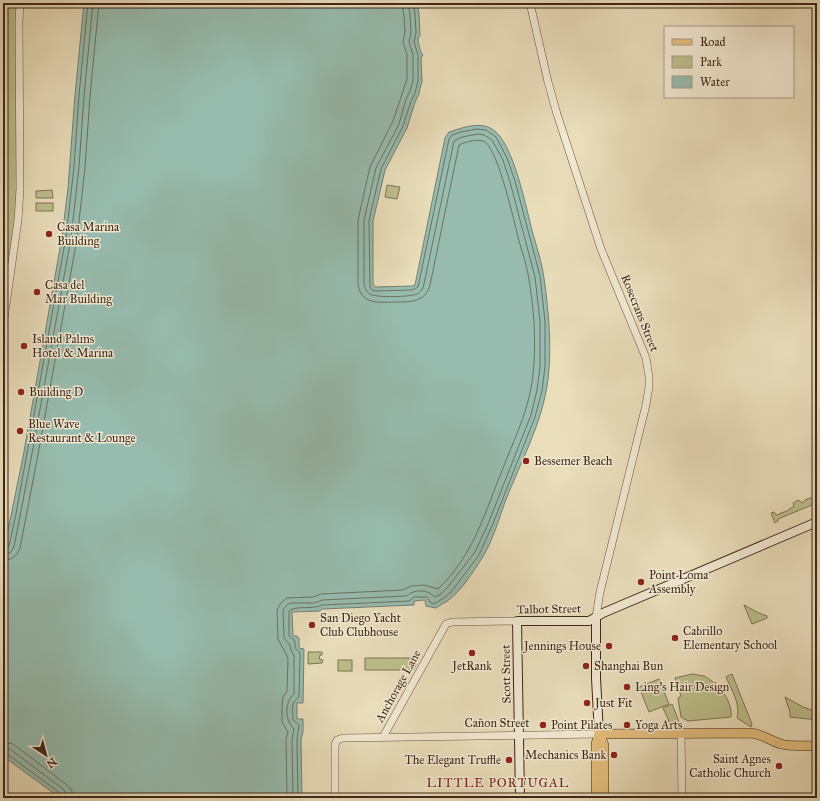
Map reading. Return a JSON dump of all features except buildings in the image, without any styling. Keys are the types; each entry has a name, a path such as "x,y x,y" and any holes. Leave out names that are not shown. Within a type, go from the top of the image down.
{"main road":[{"name":"Talbot Street","path":"517,621 589,621 817,522"},
{"name":"Rosecrans Street","path":"596,617 596,678 599,734 596,744 596,798"},
{"name":"Scott Street","path":"517,621 520,798"},
{"name":"Rosecrans Street","path":"599,734 604,745 604,798"},
{"name":"Cañon Street","path":"599,734 681,734"},
{"path":"681,734 760,734 786,745 817,746"}],"street":[{"path":"3,326 18,220 20,189 20,3"},
{"name":"Rosecrans Street","path":"530,3 557,114 600,249 646,358 649,376 646,405 600,592 596,617"},
{"name":"Talbot Street","path":"452,622 517,621"},
{"name":"Anchorage Lane","path":"335,798 336,741 345,737 383,737 444,626 452,622"},
{"name":"Cañon Street","path":"383,737 599,734"},
{"path":"681,734 682,798"}],"green space":[{"path":"3,3 18,3 18,159 16,220 3,296"},
{"path":"387,185 400,187 397,199 385,197"},
{"path":"52,190 53,198 36,198 36,191"},
{"path":"36,203 53,203 53,211 36,211"},
{"path":"817,498 817,501 812,505 778,519 775,523 771,513 774,512 776,515 787,511 794,506 793,503 798,500 803,503 805,500"},
{"path":"744,605 767,616 767,618 752,624"},
{"path":"308,652 322,652 319,659 323,660 322,663 308,664"},
{"path":"365,658 416,658 416,665 413,670 365,670"},
{"path":"338,660 352,660 352,671 338,671"},
{"path":"692,674 704,676 724,693 730,705 731,717 688,721 681,717 678,698 681,696 675,678"},
{"path":"732,674 752,724 751,727 737,718 737,702 726,677"},
{"path":"659,679 669,704 649,712 639,687"},
{"path":"785,697 803,707 817,712 817,720 790,717 790,712"},
{"path":"672,704 679,722 671,726 663,708"}],"water":[{"path":"84,3 417,3 420,36 418,40 423,55 421,58 422,82 407,128 385,170 373,221 373,283 376,287 415,285 445,138 449,132 476,125 492,129 500,136 507,147 523,193 541,261 550,335 548,378 539,419 486,551 466,582 456,594 446,602 436,608 426,606 425,600 414,601 414,605 322,609 320,611 292,612 293,636 297,636 299,638 299,648 304,649 303,703 297,703 297,719 303,719 303,732 301,739 302,798 60,798 3,756 3,554 23,457 62,237 68,188"}],"place":[{"name":"Casa Marina Building","path":"49,234"},
{"name":"Casa del Mar Building","path":"37,292"},
{"name":"Island Palms Hotel & Marina","path":"24,346"},
{"name":"Building D","path":"21,392"},
{"name":"Blue Wave Restaurant & Lounge","path":"20,431"},
{"name":"Bessemer Beach","path":"526,461"},
{"name":"Point Loma Assembly","path":"641,582"},
{"name":"San Diego Yacht Club Clubhouse","path":"312,625"},
{"name":"Cabrillo Elementary School","path":"675,638"},
{"name":"Jennings House","path":"609,646"},
{"name":"JetRank","path":"472,653"},
{"name":"Shanghai Bun","path":"586,666"},
{"name":"Ling's Hair Design","path":"627,687"},
{"name":"Just Fit","path":"587,703"},
{"name":"Point Pilates","path":"543,725"},
{"name":"Yoga Arts","path":"627,725"},
{"name":"Mechanics Bank","path":"614,755"},
{"name":"The Elegant Truffle","path":"509,760"},
{"name":"Saint Agnes Catholic Church","path":"779,766"}],"district":[{"name":"LITTLE PORTUGAL","path":"498,782"}]}
